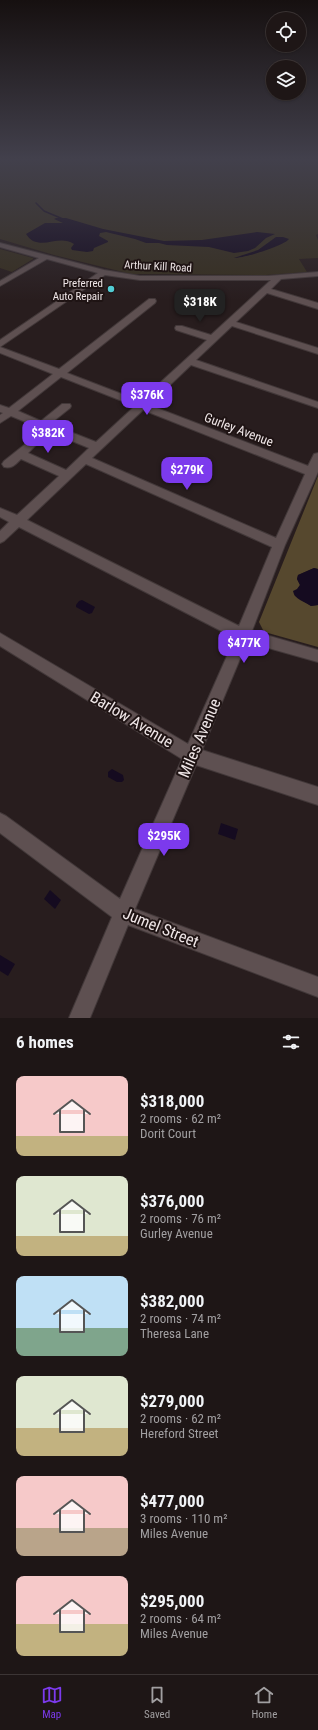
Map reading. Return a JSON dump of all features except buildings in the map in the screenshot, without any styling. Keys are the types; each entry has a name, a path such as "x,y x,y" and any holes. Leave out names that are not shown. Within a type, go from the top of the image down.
{"street":[{"name":"Arthur Kill Road","path":"0,245 44,258 104,272 153,278 278,278 318,274"},
{"path":"0,284 44,258"},
{"path":"0,344 104,272"},
{"path":"0,538 278,278"},
{"path":"265,290 318,306"},
{"path":"0,420 5,410 59,373 152,301"},
{"path":"230,323 318,351"},
{"path":"179,328 214,339"},
{"name":"Gurley Avenue","path":"0,350 312,472"},
{"path":"190,361 318,405"},
{"path":"43,425 66,406"},
{"path":"5,410 97,447"},
{"path":"8,464 32,444"},
{"path":"20,454 68,475"},
{"name":"Miles Avenue","path":"79,1018 243,634 279,545 318,457"},
{"path":"86,459 279,545"},
{"path":"0,512 243,634 318,656"},
{"name":"Barlow Avenue","path":"0,639 191,755 318,796"},
{"name":"Jumel Street","path":"0,822 124,914 318,987"}],"shaded area":[{"path":"0,206 318,206 318,234 316,235 318,240 318,258 299,259 307,272 266,275 131,274 54,255 0,239"},
{"path":"66,218 103,229 164,241 202,240 257,232 275,234 266,238 255,248 248,251 234,253 209,247 146,243 106,232 100,233 99,236 108,242 94,248 93,251 87,252 72,250 71,248 74,244 69,242 59,241 43,243 33,241 26,234 45,223 63,223 54,219"},
{"path":"276,237 289,239 280,245 263,251 234,258 258,250"},
{"path":"0,249 33,259 12,272 0,268"},
{"path":"318,476 318,569 314,568 298,575 297,579 300,585 294,595 311,606 318,605 318,647 268,633 263,630 259,622"},
{"path":"314,568 318,569 318,605 311,606 295,596 293,591 300,585 297,579 298,575"},
{"path":"82,600 95,607 92,613 89,614 76,607 79,601"},
{"path":"112,769 123,775 124,780 122,782 117,782 108,777 108,772"},
{"path":"221,823 238,829 235,840 218,834"},
{"path":"50,890 61,900 55,909 44,899"},
{"path":"0,955 15,964 8,976 0,971"}],"waterway":[{"path":"39,206 44,211 63,219"}],"place":[{"name":"Preferred Auto Repair","path":"111,289"}]}
